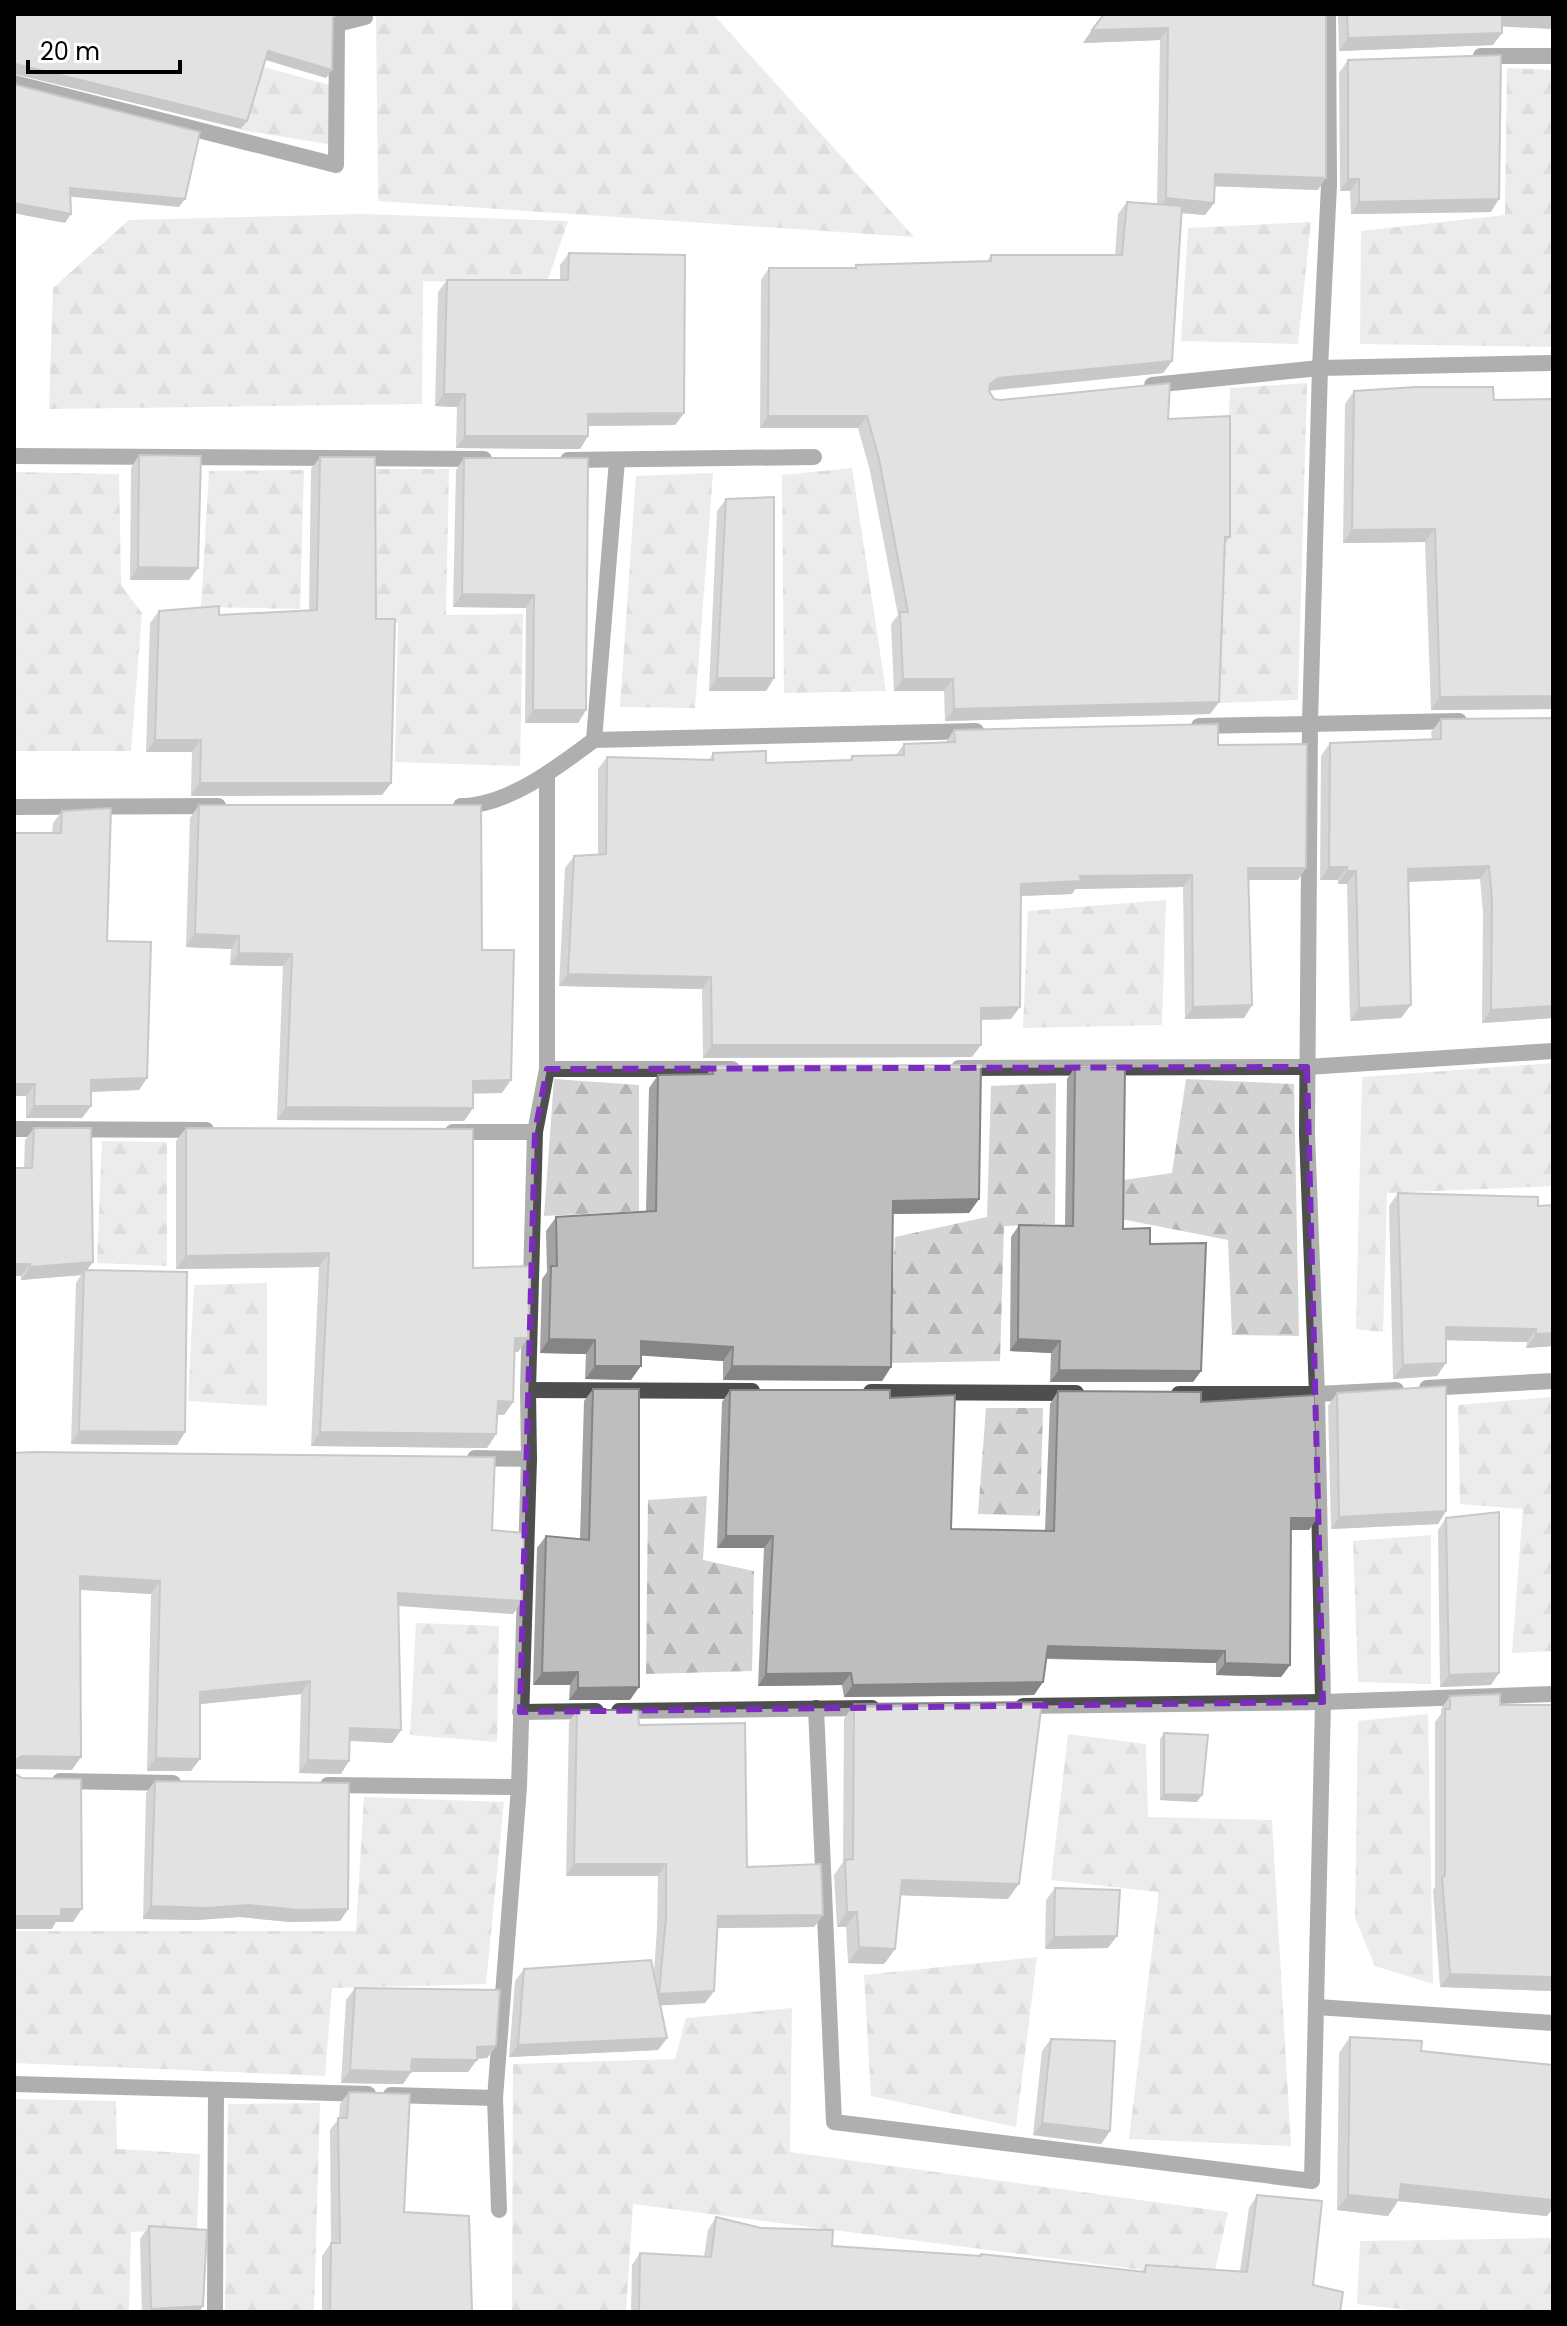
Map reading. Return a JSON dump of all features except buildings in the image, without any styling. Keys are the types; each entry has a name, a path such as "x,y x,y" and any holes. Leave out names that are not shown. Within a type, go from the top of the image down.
{"street":[{"path":"816,1708 834,2122 1312,2181 1323,1702 1307,1067 1310,723 1320,368 1335,62 1328,14"},
{"path":"14,83 336,165 337,24 362,15"},
{"path":"1460,57 1553,56"},
{"path":"1132,387 1320,368 1553,363"},
{"path":"14,456 506,459"},
{"path":"553,460 814,457"},
{"path":"594,740 617,460"},
{"path":"1183,726 1477,721"},
{"path":"448,806 479,806 547,775 594,740 992,731"},
{"path":"499,2210 495,2098 519,1787 535,1132 547,1069 547,775"},
{"path":"14,807 231,806"},
{"path":"943,1068 1307,1067 1553,1051"},
{"path":"547,1069 753,1068"},
{"path":"14,1129 219,1130"},
{"path":"441,1132 535,1132"},
{"path":"1155,1393 1317,1394 1553,1381"},
{"path":"528,1390 763,1391"},
{"path":"857,1392 1092,1393"},
{"path":"451,1458 529,1459"},
{"path":"1007,1706 1323,1702 1553,1694"},
{"path":"520,1712 896,1707"},
{"path":"46,1781 187,1783"},
{"path":"314,1785 519,1787"},
{"path":"1317,2007 1553,2023"},
{"path":"14,2084 495,2098"},
{"path":"215,2312 216,2090"}],"highlighted area":[{"path":"1307,1067 1323,1702 520,1712 535,1132 547,1069"}],"green space":[{"path":"376,14 713,14 914,237 378,201"},
{"path":"260,66 337,87 333,145 241,130"},
{"path":"1507,68 1553,70 1553,347 1360,344 1361,231 1505,215"},
{"path":"363,214 568,221 546,285 423,281 422,404 49,409 53,288 129,220"},
{"path":"1311,222 1298,344 1181,341 1188,228"},
{"path":"1307,383 1298,700 1219,703 1230,388"},
{"path":"852,468 886,691 784,693 782,475"},
{"path":"375,469 449,469 446,615 523,614 520,766 395,762 398,623 374,620"},
{"path":"304,470 300,609 201,607 209,471"},
{"path":"14,472 119,474 121,585 142,613 131,751 14,751"},
{"path":"713,473 695,708 620,707 636,476"},
{"path":"1166,900 1162,1025 1023,1028 1028,911"},
{"path":"1553,1063 1553,1186 1387,1193 1383,1332 1356,1329 1362,1077"},
{"path":"554,1079 639,1085 639,1211 544,1216"},
{"path":"1186,1079 1294,1084 1299,1336 1232,1335 1228,1240 1121,1219 1124,1180 1172,1173"},
{"path":"1056,1083 1055,1224 1004,1226 1000,1361 889,1363 895,1237 987,1217 991,1086"},
{"path":"102,1141 167,1142 167,1266 97,1263"},
{"path":"267,1283 267,1406 188,1401 194,1285"},
{"path":"1553,1397 1553,1651 1512,1653 1523,1509 1460,1504 1458,1405"},
{"path":"986,1408 1043,1408 1040,1516 978,1514"},
{"path":"707,1496 703,1560 754,1571 752,1671 646,1674 648,1500"},
{"path":"1431,1535 1431,1684 1358,1682 1353,1541"},
{"path":"416,1623 499,1626 497,1742 410,1735"},
{"path":"1428,1714 1433,1984 1375,1966 1355,1918 1358,1721"},
{"path":"1068,1734 1146,1744 1148,1817 1272,1820 1291,2146 1129,2139 1159,1892 1051,1880"},
{"path":"364,1797 504,1802 486,1984 332,1988 325,2076 14,2063 14,1931 356,1931"},
{"path":"1037,1957 1016,2127 871,2096 864,1975"},
{"path":"792,2008 790,2152 1228,2212 1213,2279 633,2204 626,2312 512,2312 513,2064 675,2059 686,2018"},
{"path":"14,2099 116,2101 117,2149 200,2154 197,2229 131,2232 129,2312 14,2312"},
{"path":"320,2103 314,2312 225,2312 228,2104"},
{"path":"1553,2238 1553,2312 1426,2312 1357,2304 1360,2241"}]}
